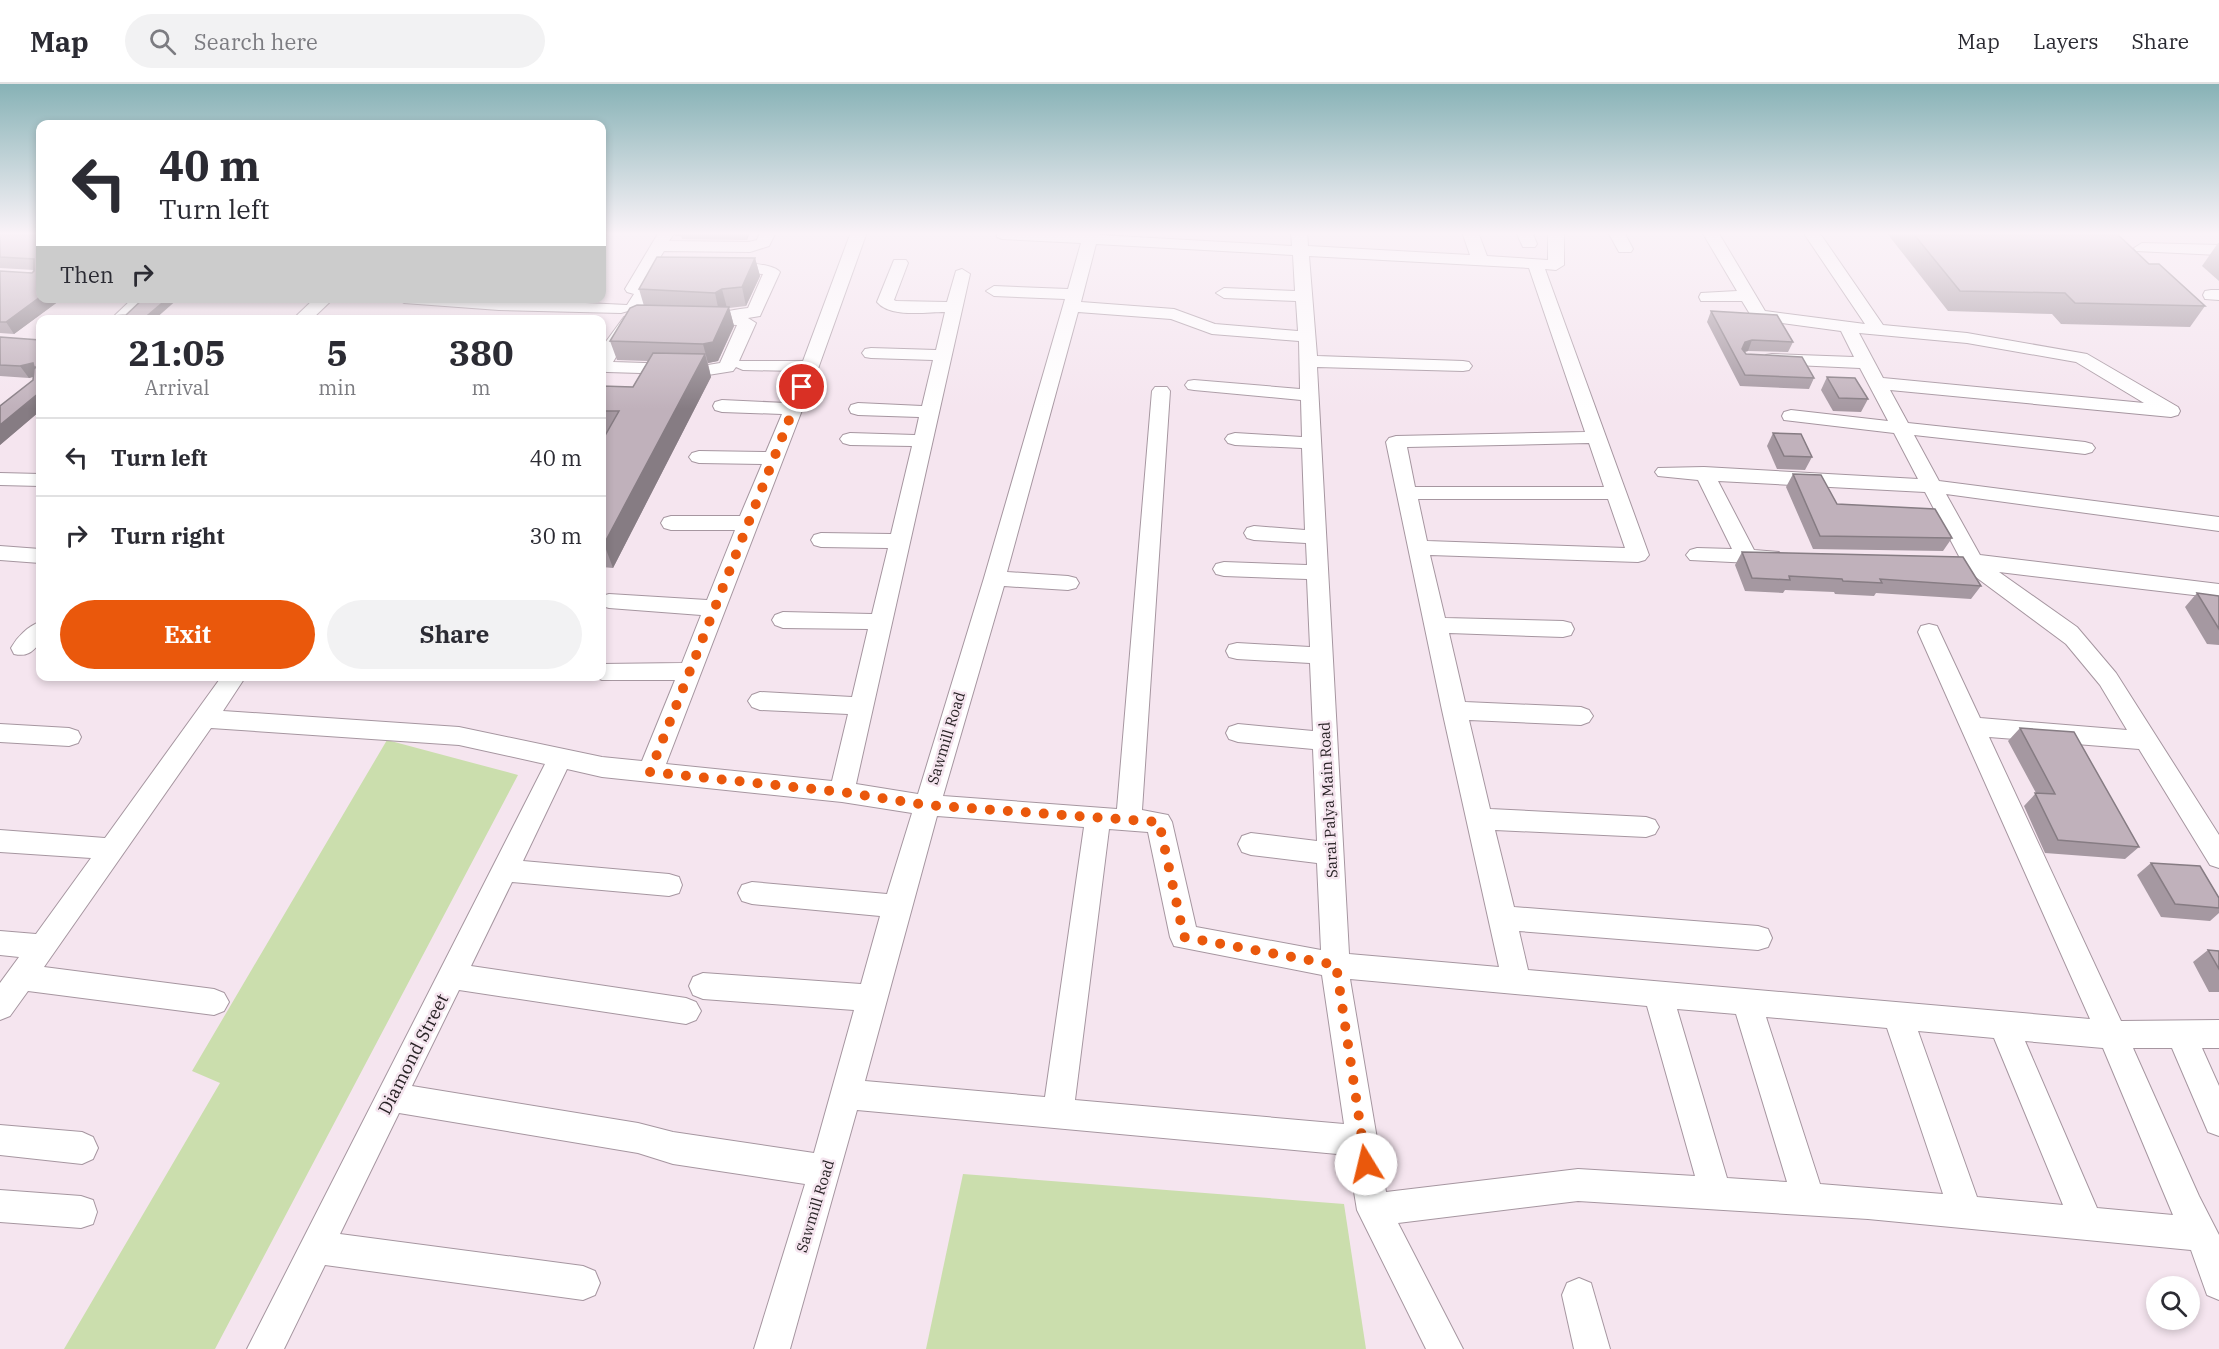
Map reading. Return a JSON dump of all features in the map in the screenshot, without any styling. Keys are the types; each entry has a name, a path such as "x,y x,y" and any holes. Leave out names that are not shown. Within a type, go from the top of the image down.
{"street":[{"path":"606,344 621,308 636,291"},
{"path":"606,365 708,370 727,367 747,323 736,319 639,315 634,308 643,291"},
{"path":"606,347 628,321 640,317 741,315 754,312 763,291"},
{"path":"650,772 716,608 837,291"},
{"path":"889,291 885,302 893,306 954,307"},
{"path":"842,792 958,291"},
{"path":"994,291 1174,314 1212,329 1307,349 1463,366"},
{"name":"Sawmill Road","path":"772,1349 847,1094 926,805 995,578 1076,291"},
{"name":"Sarai Palya Main Road","path":"1303,291 1336,965 1373,1210 1444,1349"},
{"path":"1418,548 1638,555 1545,291"},
{"path":"1745,291 1759,315"},
{"path":"1851,291 1878,330"},
{"path":"1224,293 1303,296"},
{"path":"1707,297 1748,296"},
{"path":"124,315 138,303"},
{"path":"306,315 320,303"},
{"path":"451,303 498,308 621,308"},
{"path":"1738,315 1759,315 1847,327 1967,338 2081,358 2171,411 1878,383"},
{"path":"1847,327 1932,486 1961,561 2039,610 2090,654 2148,741 2219,857"},
{"path":"871,353 943,355"},
{"path":"1759,359 1868,363"},
{"path":"743,365 810,366"},
{"path":"1194,386 1308,395"},
{"path":"1129,819 1161,392"},
{"path":"722,406 793,409"},
{"path":"858,409 930,412"},
{"path":"1791,416 1902,430 2085,448"},
{"path":"1516,982 1396,442 1594,436"},
{"path":"850,439 923,441"},
{"path":"1235,439 1310,442"},
{"path":"699,457 774,458"},
{"path":"1665,472 1932,486 2219,524"},
{"path":"1704,473 1747,556"},
{"path":"0,479 36,480"},
{"path":"1406,493 1616,494"},
{"path":"671,523 748,523"},
{"path":"1254,534 1315,537"},
{"path":"821,540 900,541"},
{"path":"0,553 36,556"},
{"path":"1696,555 1793,558"},
{"path":"1961,561 2219,591"},
{"path":"1224,569 1317,572"},
{"path":"995,578 1068,583"},
{"path":"609,601 716,608"},
{"path":"783,620 881,622"},
{"path":"1435,625 1563,629"},
{"path":"1929,632 2112,1035 2187,1208 2202,1234 2219,1283"},
{"path":"22,648 36,634"},
{"path":"1237,651 1321,656"},
{"path":"606,672 690,671"},
{"path":"0,1007 232,681"},
{"path":"760,702 862,706"},
{"path":"1454,710 1581,716"},
{"path":"205,719 459,736 602,768 842,792 926,805 1159,822 1184,937 1336,965 1658,996 2112,1035 2219,1034"},
{"path":"1971,726 2148,741"},
{"path":"0,733 69,737"},
{"path":"1238,733 1325,741"},
{"name":"Diamond Street","path":"265,1349 560,759"},
{"path":"1058,1114 1098,816"},
{"path":"1479,819 1646,827"},
{"path":"0,841 112,849"},
{"path":"1251,844 1330,854"},
{"path":"505,870 669,885"},
{"path":"752,893 897,906"},
{"path":"1502,918 1758,938"},
{"path":"0,943 42,947"},
{"path":"451,976 686,1011"},
{"path":"21,977 214,1002"},
{"path":"703,986 872,998"},
{"path":"1658,996 1716,1194"},
{"path":"1747,1003 1809,1199"},
{"path":"1898,1017 1966,1212"},
{"path":"2004,1026 2087,1224"},
{"path":"2181,1035 2219,1121"},
{"path":"847,1094 1362,1141"},
{"path":"391,1097 638,1138 673,1148 825,1171"},
{"path":"0,1140 82,1148"},
{"path":"1373,1210 1578,1185 1809,1199 2202,1234"},
{"path":"0,1206 81,1212"},
{"path":"316,1247 583,1283"},
{"path":"1579,1295 1592,1349"}],"green space":[{"path":"387,740 518,775 215,1349 64,1349 220,1083 192,1071"},
{"path":"963,1174 1344,1204 1366,1349 926,1349"}],"building":[{"path":"0,291 36,291 36,300 6,322 0,322"},
{"path":"678,291 718,291 715,293"},
{"path":"1962,291 2189,291 2205,306 2075,303 2065,293"},
{"path":"139,303 162,303 148,315 126,315"},
{"path":"637,305 729,307 713,342 703,344 610,341 630,308"},
{"path":"1711,311 1777,315 1793,342 1752,340 1745,342 1742,349 1746,354 1802,357 1814,378 1745,375"},
{"path":"0,337 36,340 36,367 33,363 20,366 0,365"},
{"path":"653,353 705,354 606,540 606,434 619,411 606,411 606,386 633,387"},
{"path":"36,367 36,395 0,425 0,406 33,380"},
{"path":"1827,377 1855,378 1868,399 1839,398"},
{"path":"1773,433 1801,434 1812,457 1784,456"},
{"path":"1793,474 1821,475 1837,504 1935,509 1952,538 1820,536"},
{"path":"1742,552 1963,557 1981,586 1880,579 1882,583 1789,576 1790,580 1752,578"},
{"path":"2197,593 2219,596 2219,629"},
{"path":"2020,728 2074,732 2139,847 2058,840 2035,793 2055,794"},
{"path":"2151,863 2200,866 2219,898 2219,908 2175,904"},
{"path":"2208,950 2219,951 2219,969"}],"route":[{"path":"802,387 650,772 842,792 926,805 1159,822 1184,937 1336,965 1336,979 1366,1164"}]}
